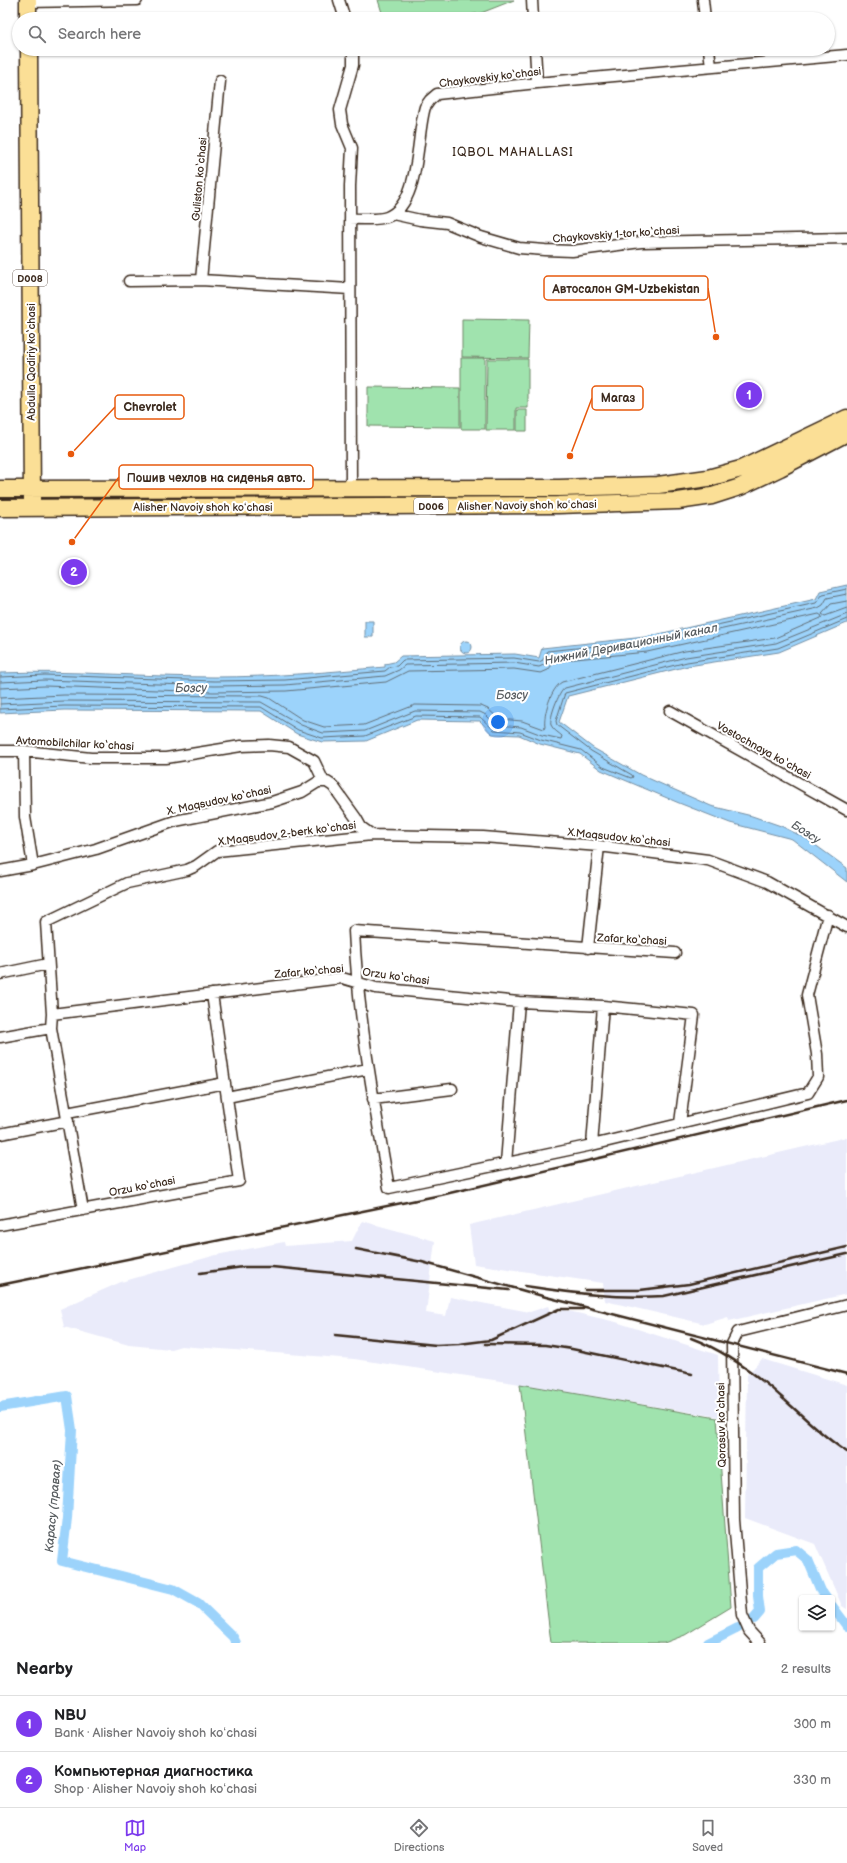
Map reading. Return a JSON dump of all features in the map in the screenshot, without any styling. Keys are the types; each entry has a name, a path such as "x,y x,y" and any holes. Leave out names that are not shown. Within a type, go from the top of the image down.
{"main road":[{"path":"28,1 28,12"},
{"name":"Abdulla Qodiriy ko‘chasi","path":"29,56 32,507"},
{"name":"Alisher Navoiy shoh koʻchasi","path":"0,489 559,488 642,486 686,482 725,474 753,464 847,418"},
{"name":"Alisher Navoiy shoh koʻchasi","path":"0,508 558,505 678,501 712,496 740,487 847,434"}],"street":[{"path":"28,1 137,0"},
{"path":"339,0 343,12"},
{"path":"532,0 533,12"},
{"path":"703,0 705,12"},
{"name":"Chaykovskiy ko‘chasi","path":"393,214 411,188 424,111 427,103 433,97 447,92 847,55"},
{"path":"351,488 350,218 352,148 342,124 340,110 353,65 353,56"},
{"path":"535,56 537,83"},
{"path":"710,56 711,67"},
{"name":"Guliston ko‘chasi","path":"201,280 220,81"},
{"path":"350,218 381,218 393,214"},
{"name":"Chaykovskiy 1-tor ko‘chasi","path":"393,214 420,220 447,223 481,237 519,248 545,250 572,251 640,242 847,238"},
{"path":"129,281 201,280 350,289"},
{"name":"Vostochnaya ko‘chasi","path":"670,711 847,810"},
{"name":"Avtomobilchilar ko‘chasi","path":"0,751 24,751 91,758 166,758 241,746 269,745 289,747 314,761 324,782"},
{"path":"24,751 25,818 33,865"},
{"name":"X. Maqsudov ko‘chasi","path":"0,871 96,850 175,821 272,802 302,792 318,782 324,782"},
{"path":"324,782 327,782 333,786 361,827 372,835"},
{"name":"X.Maqsudov ko‘chasi","path":"372,835 483,837 600,846 708,860 767,882 847,927"},
{"name":"X.Maqsudov 2-berk ko‘chasi","path":"48,964 46,922 127,883 187,870 196,866 217,851 372,835"},
{"name":"Zafar ko‘chasi","path":"588,948 600,846"},
{"path":"519,1002 506,1163 592,1145 808,1093 818,1077 817,1054 807,995 828,915"},
{"name":"Zafar ko‘chasi","path":"52,1014 342,978 356,980 354,931 675,953"},
{"path":"0,974 48,964 52,1014 51,1028 68,1117 83,1210 0,1225"},
{"name":"Orzu ko‘chasi","path":"506,1163 389,1188 368,1069 356,980 376,988 519,1002 603,1006 694,1014 680,1123"},
{"name":"Orzu ko‘chasi","path":"83,1210 239,1181 212,994"},
{"path":"592,1145 603,1006"},
{"path":"0,1037 51,1028"},
{"path":"227,1097 368,1069"},
{"path":"0,1134 68,1117 225,1083"},
{"path":"373,1099 452,1089"},
{"name":"Qorasuv ko‘chasi","path":"760,1643 749,1630 742,1615 734,1520 732,1344 738,1332 847,1305"}],"shaded area":[{"path":"847,1137 847,1294 729,1321 728,1317 705,1324 605,1301 603,1283 474,1264 469,1225"},
{"path":"362,1221 435,1241 426,1313 446,1316 450,1297 530,1312 548,1306 551,1314 564,1310 616,1322 718,1355 719,1417 514,1383 354,1359 181,1346 171,1349 129,1345 64,1327 60,1309 121,1282 216,1255 284,1242 285,1246 352,1241"},
{"path":"762,1359 847,1385 847,1609 842,1606 815,1544 745,1518 747,1375"}],"green space":[{"path":"378,0 514,0 484,12 382,12"},
{"path":"462,319 529,320 528,358 462,357"},
{"path":"461,358 485,358 485,429 461,429"},
{"path":"487,359 528,359 528,408 516,408 516,430 486,430"},
{"path":"368,387 460,388 460,427 368,426"},
{"path":"517,410 527,410 527,431 517,431"},
{"path":"520,1384 717,1418 731,1607 685,1635 664,1643 551,1643"}],"water":[{"name":"Бозсу","path":"847,585 847,623 779,652 688,666 568,696 559,722 593,748 641,775 711,806 752,816 781,826 807,839 847,868 847,882 792,839 730,823 679,803 601,770 580,754 540,744 519,735 492,734 480,721 417,720 366,741 322,742 297,734 261,711 64,710 0,713 0,673 54,672 188,677 236,677 300,674 385,667 385,664 394,662 401,656 515,654 539,658 542,648 645,637 816,599 820,591"},
{"path":"365,621 373,621 373,637 365,637"},
{"path":"464,641 468,641 472,647 468,653 464,653 460,649 460,645"}],"waterway":[{"name":"Карасу (правая)","path":"0,1407 67,1396 72,1430 67,1518 62,1561 173,1589 198,1603 233,1637 236,1643"},
{"name":"Карасу (правая)","path":"754,1619 760,1612 758,1596 758,1568 776,1553 796,1550 808,1560 824,1595"},
{"name":"Карасу (правая)","path":"835,1610 847,1626"},
{"name":"Карасу (правая)","path":"708,1643 738,1628"}],"railway":[{"path":"0,1285 441,1195 847,1100"},
{"path":"585,1290 640,1290 689,1284 847,1247"},
{"path":"356,1249 422,1262 546,1297 847,1374"},
{"path":"525,1286 612,1296 664,1296 847,1254"},
{"path":"200,1273 243,1267 272,1267 509,1290"},
{"path":"335,1335 436,1345 459,1344 491,1340 559,1309 583,1309"},
{"path":"691,1338 718,1350 754,1374 824,1435 847,1452"},
{"path":"485,1344 545,1345 572,1349 692,1374"}],"place":[{"name":"Автосалон GM-Uzbekistan","path":"716,337"},
{"name":"NBU","path":"749,395"},
{"name":"Chevrolet","path":"71,454"},
{"name":"Магаз","path":"570,456"},
{"name":"Пошив чехлов на сиденья авто.","path":"72,542"},
{"name":"Компьютерная диагностика","path":"74,572"}],"district":[{"name":"IQBOL MAHALLASI","path":"513,152"}],"water label":[{"name":"Нижний Деривационный канал","path":"631,644"}]}
